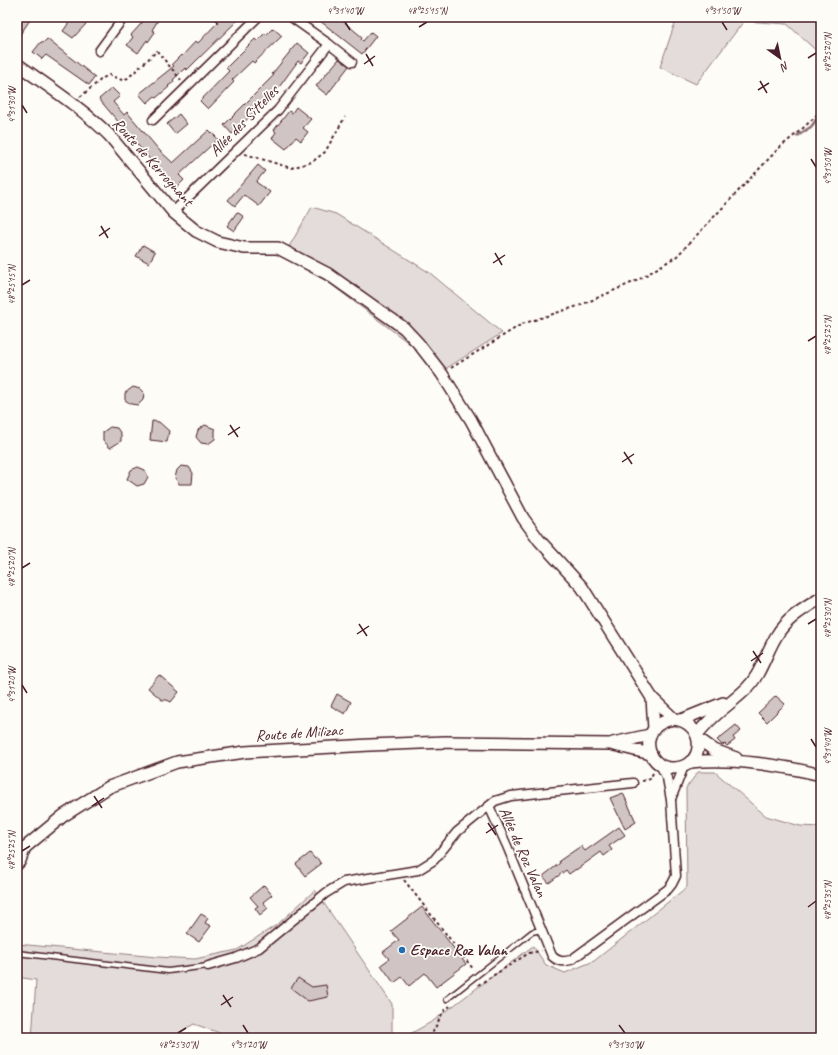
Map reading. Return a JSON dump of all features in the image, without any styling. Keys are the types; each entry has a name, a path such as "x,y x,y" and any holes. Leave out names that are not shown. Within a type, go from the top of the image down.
{"street":[{"path":"99,51 124,17"},
{"path":"153,120 258,17"},
{"path":"291,17 352,62"},
{"name":"Allée des Sittelles","path":"173,212 278,110 329,44"},
{"name":"Route de Kerrognant","path":"17,64 73,104 109,135 173,212 196,231 218,242 244,248 278,248 328,274 404,328 418,343 442,374"},
{"path":"442,374 471,420 523,518 539,540 582,587 652,698 678,720 690,726 698,737 714,750 746,762"},
{"path":"671,800 687,764 698,750 698,737 711,718 747,688 755,677 777,634 792,617 821,598"},
{"path":"550,951 556,960 564,962 572,960 668,889 676,876 671,800 667,778 656,760 649,742 652,732 652,698"},
{"path":"652,732 659,724 666,720 678,720 735,698"},
{"name":"Route de Milizac","path":"17,854 63,816 109,787 177,762 245,752 370,744 530,742 610,744 652,732"},
{"name":"Route de Milizac","path":"610,744 656,760"},
{"path":"656,760 672,768 708,760 746,762 821,775"},
{"path":"489,806 511,796 633,783"},
{"name":"Allée de Roz Valan","path":"208,966 236,958 260,948 326,893 344,882 418,870 434,860 457,832 489,806 550,951"},
{"path":"17,866 21,862 28,844"}],"lane":[{"path":"447,999 532,932 542,930"},
{"path":"17,953 168,971 208,966"}],"path":[{"path":"73,104 103,78 109,75 122,80 128,78 157,51 187,87"},
{"path":"442,374 522,324 581,305 638,280 677,256 779,148 821,111"},
{"path":"236,151 291,168 312,162 319,157 330,144 345,117"},
{"path":"633,783 650,779 656,760"},
{"path":"404,879 469,963"},
{"path":"473,989 529,953 535,951 550,951"},
{"path":"430,1038 443,1012 455,1002"}],"shaded area":[{"path":"677,17 821,17 821,55 787,24 744,21 696,84 660,67"},
{"path":"312,207 336,214 430,273 502,333 436,375 414,347 328,282 283,257"},
{"path":"698,772 715,772 766,816 800,826 821,827 821,1038 403,1038 433,1021 533,946 546,965 565,973 594,961 687,887 686,788"},
{"path":"315,890 392,1004 392,1038 234,1038 194,1024 169,1038 32,1038 36,980 17,977 17,944 195,959 237,950 278,924"}],"building":[{"path":"17,17 32,17 17,39"},
{"path":"73,17 77,17 86,24 73,38 63,31"},
{"path":"147,17 160,17 152,30 155,32 138,53 127,45 133,37 131,35"},
{"path":"213,17 241,17 187,70 185,68 173,80 174,82 168,86 169,87 156,98 155,96 147,103 139,94 174,66 172,64 196,41 198,43 218,22"},
{"path":"315,17 338,17 362,37 361,39 363,41 371,32 376,36 362,54"},
{"path":"273,28 282,36 254,63 252,61 232,80 234,82 208,109 200,101 229,71 226,68 255,39 257,41"},
{"path":"47,39 95,77 89,85 46,55 42,59 33,52 41,42 43,43"},
{"path":"297,43 309,53 301,63 298,61 277,90 232,134 224,125 274,75 272,74"},
{"path":"339,59 349,66 327,95 316,86"},
{"path":"112,88 120,96 113,102 124,115 127,112 159,150 173,163 209,130 218,139 179,175 184,180 175,189 99,99"},
{"path":"296,107 311,119 303,128 308,132 301,141 296,137 286,149 272,138 276,132 274,130 289,111 292,113"},
{"path":"179,114 187,124 175,134 167,124"},
{"path":"258,165 265,171 256,182 270,192 259,206 244,195 235,206 228,200"},
{"path":"237,212 244,217 234,231 227,226"},
{"path":"143,245 155,252 149,263 136,256"},
{"path":"133,387 140,389 144,393 143,400 138,405 131,404 125,400 125,393"},
{"path":"152,421 159,422 169,431 167,442 150,440"},
{"path":"205,425 215,429 215,439 208,444 201,443 196,437 198,430"},
{"path":"110,427 117,428 121,434 121,441 110,448 103,440 103,432"},
{"path":"181,466 189,467 193,473 192,484 179,484 175,478 177,470"},
{"path":"138,467 145,470 148,477 144,484 137,486 127,479 131,470"},
{"path":"159,675 179,692 171,702 162,700 148,688"},
{"path":"337,694 351,702 345,714 331,706"},
{"path":"776,696 785,704 767,722 758,713"},
{"path":"736,725 741,731 733,737 735,740 727,746 725,744 722,745 717,740"},
{"path":"623,793 636,822 625,829 610,798"},
{"path":"619,827 625,835 609,846 612,850 604,856 601,852 576,870 569,874 566,870 549,883 543,876 560,863 559,861 581,846 585,851"},
{"path":"310,853 315,859 317,858 321,864 305,876 296,864"},
{"path":"264,885 272,895 263,902 268,908 260,915 255,908 258,906 250,897"},
{"name":"Espace Roz Valan","path":"422,907 466,964 436,987 425,973 409,986 402,977 394,983 381,965 389,959 383,952 399,940 391,931"},
{"path":"201,914 208,918 205,923 211,926 199,942 187,934"},
{"path":"298,978 312,987 326,985 328,997 308,1001 291,988"}],"waterway":[{"path":"797,136 811,127 821,113"}],"place":[{"name":"Espace Roz Valan","path":"402,950"}]}
